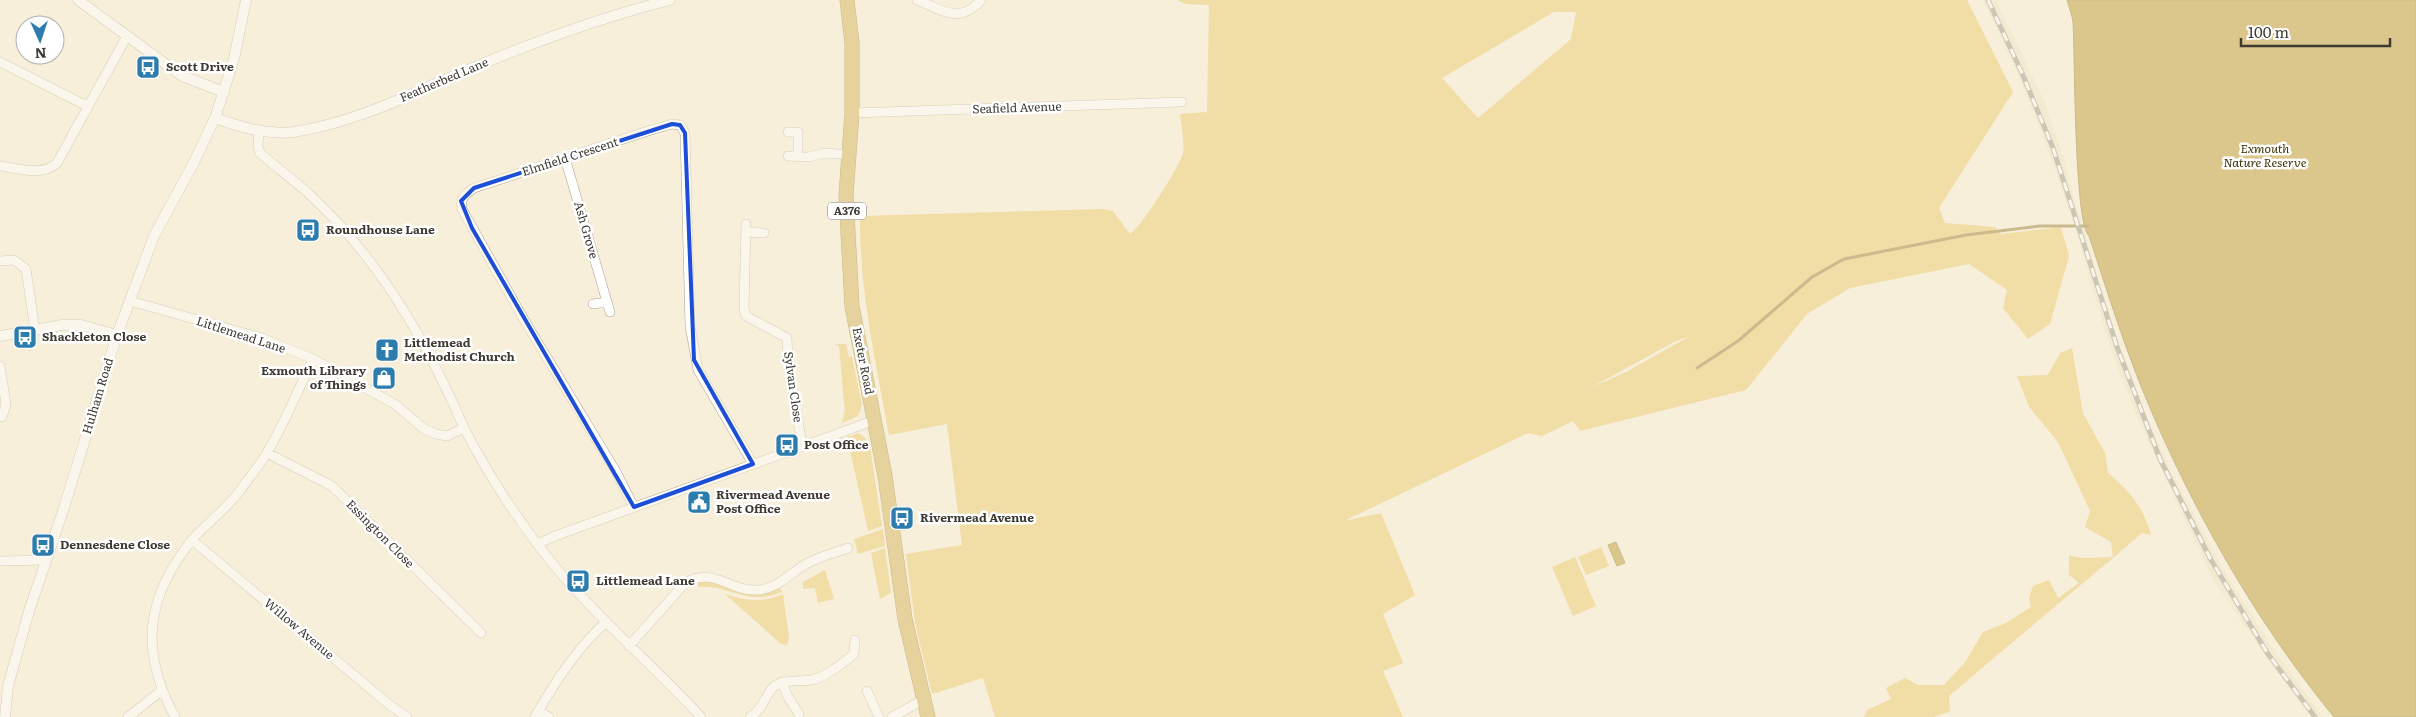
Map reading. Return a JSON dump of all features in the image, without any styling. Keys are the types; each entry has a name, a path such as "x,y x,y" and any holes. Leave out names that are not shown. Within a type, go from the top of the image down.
{"highway":[{"name":"Exeter Road","path":"847,0 852,43 852,113 846,195 852,306 875,420 905,619 928,717"}],"street":[{"path":"78,0 182,76 224,92"},
{"name":"Hulham Road","path":"5,717 8,686 29,611 117,335 140,269 154,236 194,164 215,118 234,59 246,0"},
{"name":"Featherbed Lane","path":"215,118 258,131 292,132 342,120 393,102 528,45 649,2 670,0"},
{"path":"917,0 950,13 959,14 972,10 981,0"},
{"path":"0,166 42,171 51,169 57,163 86,106 127,36"},
{"path":"0,62 86,106"},
{"name":"Seafield Avenue","path":"852,113 1182,102"},
{"name":"Elmfield Crescent","path":"634,507 615,470 523,318 462,209 461,201 465,194 474,188 672,124 680,125 685,133 690,317 694,360 753,464"},
{"path":"258,131 260,153 308,192 347,233 390,285 426,348 464,428 499,490 537,544 564,577 606,622 701,717"},
{"path":"788,132 798,132 798,156"},
{"path":"788,156 809,158 826,153 849,155"},
{"name":"Ash Grove","path":"565,158 610,312"},
{"name":"Sylvan Close","path":"764,233 746,228 744,309 746,316 787,338 788,360 802,445"},
{"path":"0,261 14,260 26,269 35,330"},
{"name":"Littlemead Lane","path":"130,301 262,338 313,359 396,406 424,429 448,436 464,428"},
{"path":"593,304 607,302"},
{"path":"0,336 62,326 81,325 117,335"},
{"path":"175,717 161,691 151,644 155,608 170,570 192,540 238,493 267,453 313,359"},
{"path":"0,366 6,404 2,417"},
{"path":"537,544 802,445 875,420"},
{"name":"Essington Close","path":"267,453 332,486 481,633"},
{"name":"Willow Avenue","path":"192,540 391,706 407,717"},
{"path":"629,646 685,584 694,578 704,576 756,590 768,589 808,563 848,548"},
{"path":"0,562 46,560"},
{"path":"549,717 536,714 577,653 606,622"},
{"path":"750,717 761,709 774,686 782,682 813,680 828,673 854,654 855,640"},
{"path":"782,682 788,697 799,714"},
{"path":"128,717 161,691"},
{"path":"867,691 879,717"},
{"path":"892,717 923,700"}],"highlighted area":[{"path":"672,124 680,125 685,133 694,360 753,464 634,507 472,228 461,201 474,188"}],"shaded area":[{"path":"1177,0 1967,0 2013,92 1939,208 1945,223 1995,227 2001,234 2061,227 2069,256 2050,324 2028,339 2003,308 2007,290 1969,264 1850,288 1807,314 1746,390 1580,431 1573,421 1542,436 1528,433 1344,521 1381,513 1415,595 1383,614 1403,663 1383,671 1403,717 995,717 983,678 932,694 915,623 906,554 962,545 947,424 889,435 865,299 860,244 860,216 1104,209 1113,211 1130,234 1142,221 1168,183 1183,153 1184,144 1180,114 1207,112 1209,5 1186,4","holes":["1554,12 1576,12 1571,39 1478,118 1442,78","1690,336 1626,372 1592,387 1674,342"]},
{"path":"1983,0 1996,0 2044,100 2064,159 2077,209 2120,347 2141,403 2170,469 2222,567 2269,643 2323,717 2312,717 2276,671 2213,580 2142,428 2118,369 2093,292 2077,233 2043,136 2013,63"},
{"name":"Exmouth Nature Reserve","path":"2067,0 2416,0 2416,717 2334,717 2306,682 2255,608 2209,529 2168,449 2141,387 2084,224 2080,201 2076,136 2073,22"},
{"path":"834,344 846,344 849,357 852,356 862,405 858,416 842,423 845,410 839,346"},
{"path":"2072,348 2083,413 2105,453 2108,473 2135,500 2144,516 2151,535 2142,533 1949,696 1950,711 1934,717 1864,717 1867,710 1891,699 1886,688 1905,678 1918,685 1944,685 1966,661 1983,632 2006,623 2031,607 2029,598 2033,586 2049,580 2058,598 2079,583 2069,575 2069,555 2085,558 2113,557 2111,542 2085,527 2090,511 2058,442 2029,407 2017,376 2048,375 2060,353"},
{"path":"859,433 866,439 870,447 882,526 868,531 847,442 834,441"},
{"path":"883,529 885,546 858,554 854,539"},
{"path":"1616,542 1625,563 1617,566 1608,545"},
{"path":"1601,547 1609,566 1586,575 1578,557"},
{"path":"885,548 891,593 880,599 871,553"},
{"path":"1575,557 1596,606 1573,616 1552,567"},
{"path":"825,570 834,599 818,603 815,588 803,589 803,582"},
{"path":"700,581 760,590 780,588 782,592 769,596 748,596 711,587 699,587 697,583"},
{"path":"725,594 761,600 783,594 789,638 787,645 781,644"}],"waterway":[{"path":"1697,368 1738,341 1812,277 1844,259 1966,235 2040,226 2088,226"}],"railway":[{"path":"1988,0 2022,73 2053,148 2117,347 2160,459 2211,560 2268,654 2315,717"}],"place":[{"name":"Scott Drive","path":"148,67"},
{"name":"Roundhouse Lane","path":"308,230"},
{"name":"Shackleton Close","path":"25,337"},
{"name":"Littlemead Methodist Church","path":"387,350"},
{"name":"Exmouth Library of Things","path":"384,378"},
{"name":"Post Office","path":"787,445"},
{"name":"Rivermead Avenue Post Office","path":"699,502"},
{"name":"Rivermead Avenue","path":"902,518"},
{"name":"Dennesdene Close","path":"43,545"},
{"name":"Littlemead Lane","path":"578,581"}]}
